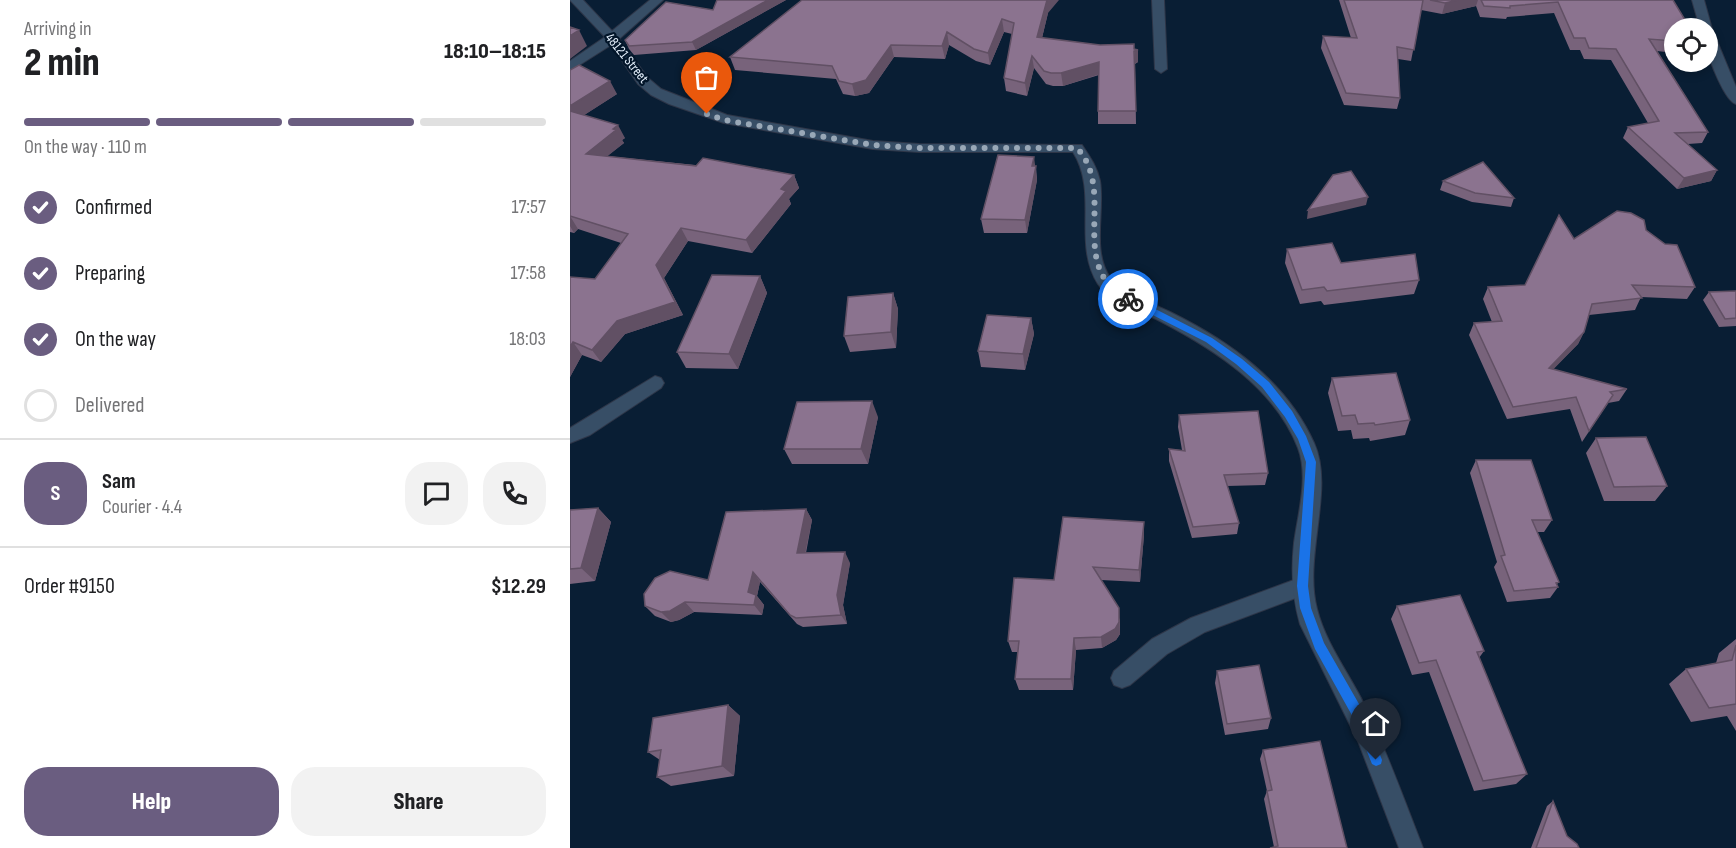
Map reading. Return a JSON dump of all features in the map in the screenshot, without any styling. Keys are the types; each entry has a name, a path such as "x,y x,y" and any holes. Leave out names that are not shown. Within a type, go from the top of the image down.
{"street":[{"name":"48121 Street","path":"576,0 612,38 643,81 656,92 674,102 724,120 873,145 919,148 1077,148 1086,158 1091,170 1095,208 1094,250 1099,270 1106,283 1123,296 1209,340 1239,362 1265,384 1288,414 1302,439 1311,462 1302,586"},
{"path":"570,67 612,38 657,0"},
{"path":"1158,0 1161,69"},
{"path":"1698,0 1703,18"},
{"path":"1718,62 1736,100"},
{"path":"570,436 584,430 655,382"},
{"path":"1122,678 1164,644 1201,623 1239,607 1302,586 1305,608 1319,645 1359,716 1411,848"}],"building":[{"path":"717,0 768,0 692,42 629,46 625,40 666,2 713,10"},
{"path":"802,0 1047,0 1037,37 1100,45 1134,44 1134,49 1138,50 1134,51 1136,111 1098,111 1099,62 1061,73 1051,73 1044,71 1032,56 1025,83 1004,78 1014,23 1002,19 988,53 974,49 947,32 942,46 891,45 866,80 852,84 839,81 832,66 730,57"},
{"path":"1344,0 1423,0 1414,50 1397,47 1400,98 1346,93 1323,36 1357,38"},
{"path":"1430,0 1458,0 1445,3"},
{"path":"1481,0 1673,0 1684,18 1664,18 1664,40 1649,39 1664,63 1664,72 1670,72 1708,132 1675,133 1717,170 1684,178 1628,127 1659,121 1616,49 1589,48 1585,38 1574,38 1558,2 1510,6 1510,8 1484,6"},
{"path":"570,27 579,30 570,36"},
{"path":"579,65 610,81 570,106 570,70"},
{"path":"570,111 618,125 613,129 616,130 586,154 696,166 703,158 794,175 781,189 786,191 746,240 681,228 656,265 675,302 617,321 592,350 573,342 570,347 570,277 595,279 628,234 570,216"},
{"path":"998,155 1034,157 1032,166 1036,166 1025,220 981,219"},
{"path":"1483,162 1514,198 1475,193 1443,181"},
{"path":"1351,171 1368,197 1308,210 1333,175"},
{"path":"1617,211 1631,213 1644,220 1646,230 1665,244 1677,245 1695,287 1632,285 1642,298 1592,304 1584,332 1549,368 1627,389 1610,392 1613,395 1589,431 1576,397 1513,407 1474,323 1502,321 1488,287 1525,285 1559,215 1574,239"},
{"path":"1332,243 1341,263 1415,254 1419,280 1327,291 1324,287 1302,290 1287,249"},
{"path":"712,275 760,276 729,354 677,352"},
{"path":"1736,291 1736,318 1725,319 1709,292"},
{"path":"893,293 891,332 844,336 848,297"},
{"path":"987,315 1031,318 1023,354 978,351"},
{"path":"1396,373 1410,420 1375,425 1374,423 1358,424 1355,415 1342,416 1332,378"},
{"path":"872,401 861,449 784,449 797,402"},
{"path":"1258,411 1268,473 1224,475 1239,523 1193,527 1169,449 1185,451 1179,415"},
{"path":"1646,437 1667,486 1614,487 1596,438"},
{"path":"1476,460 1531,460 1552,520 1532,520 1559,582 1556,583 1558,587 1514,591 1501,556 1505,555"},
{"path":"598,508 581,568 570,569 570,510"},
{"path":"806,509 797,553 845,552 837,595 841,615 796,618 790,615 753,572 748,592 756,595 754,605 685,602 670,611 661,612 645,606 644,594 655,578 670,571 708,580 726,512"},
{"path":"1063,517 1144,522 1139,570 1093,567 1119,608 1119,622 1115,629 1101,637 1074,638 1071,679 1015,679 1019,641 1008,641 1014,578 1054,580"},
{"path":"1460,595 1484,651 1477,652 1527,774 1483,781 1436,660 1419,663 1397,606"},
{"path":"1736,645 1736,704 1709,708 1686,669 1732,660"},
{"path":"1259,665 1271,718 1227,724 1217,671"},
{"path":"728,705 722,766 657,777 661,750 648,752 653,718"},
{"path":"1320,741 1347,848 1270,848 1278,846 1267,791 1272,790 1263,750"},
{"path":"1553,801 1567,836 1579,848 1536,848"}],"way so far":[{"path":"707,114 724,120 873,145 919,148 1077,148 1086,158 1091,170 1095,208 1094,250 1099,270 1106,283 1128,299"}],"route":[{"path":"1128,299 1209,340 1239,362 1265,384 1288,414 1302,439 1311,462 1302,586 1305,608 1319,645 1359,716 1376,760"}]}
